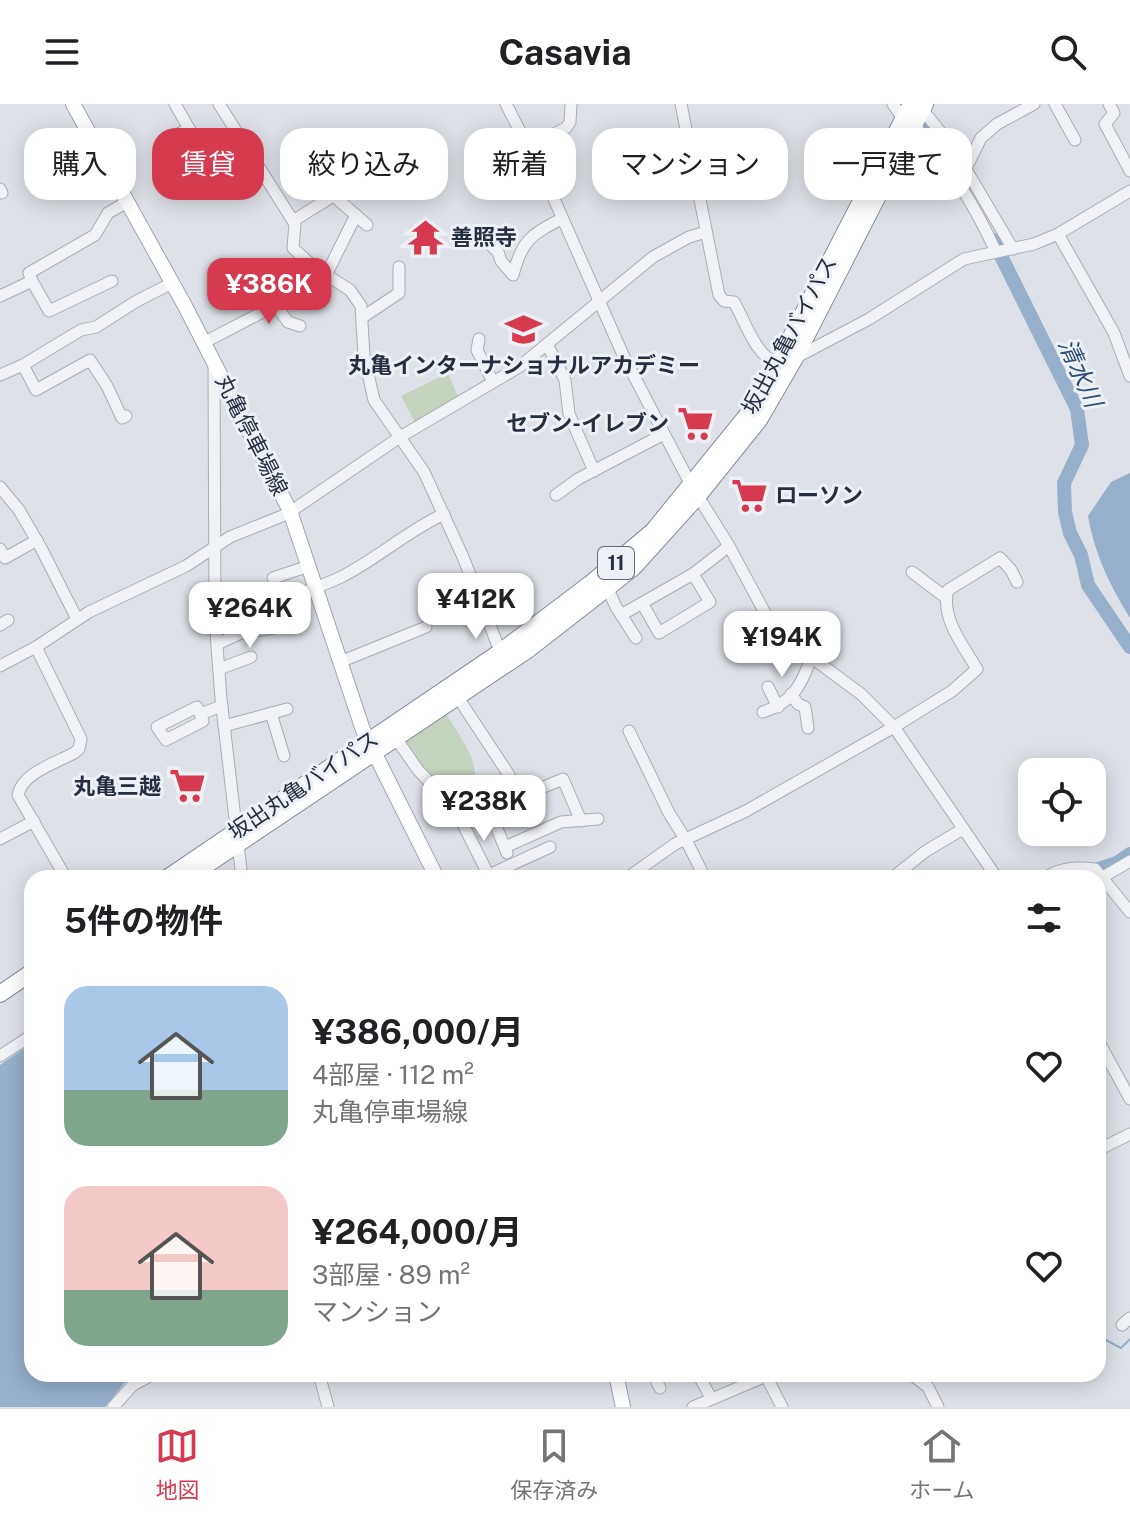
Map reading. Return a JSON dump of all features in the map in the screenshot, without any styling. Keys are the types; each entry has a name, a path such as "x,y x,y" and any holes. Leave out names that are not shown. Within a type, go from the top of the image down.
{"highway":[{"name":"坂出丸亀バイパス","path":"371,747 395,737 457,696 626,555 694,491 759,420 795,358 915,112"},
{"name":"坂出丸亀バイパス","path":"180,870 237,836 608,589 633,568 694,491 748,414 915,112"},
{"name":"坂出丸亀バイパス","path":"197,870 237,836"},
{"path":"0,994 24,978"},
{"path":"0,1007 24,990"}],"main road":[{"name":"丸亀停車場線","path":"73,104 205,342 290,511 371,747 433,870"},
{"path":"618,1382 623,1407"}],"street":[{"path":"175,104 188,128"},
{"path":"506,104 518,128"},
{"path":"566,128 570,122 571,104"},
{"path":"681,104 719,295 724,301 734,302 753,338 770,360 777,364"},
{"path":"893,104 915,112 932,128"},
{"path":"972,156 981,138 997,124 1034,104"},
{"path":"1055,104 1075,140"},
{"path":"1109,104 1114,113 1105,124 1130,171"},
{"path":"224,106 235,128"},
{"path":"915,112 996,252"},
{"path":"264,176 293,221 296,232 293,248 350,290 361,306 364,356 374,400 424,472 503,658"},
{"path":"972,178 1013,249"},
{"path":"795,358 869,319 964,259 1013,249 1058,234 1130,191"},
{"path":"293,221 327,200"},
{"path":"331,200 367,225"},
{"path":"552,200 598,303 664,434 765,613 788,640 861,694 894,727 991,870"},
{"path":"112,281 49,311 29,273 95,235 108,213 127,202"},
{"path":"326,275 356,215"},
{"path":"478,233 498,252 501,261 513,275 517,257 529,237 561,219"},
{"path":"0,666 36,647 77,619 186,566 230,537 290,511 400,437 519,367 653,257 689,237 706,232"},
{"path":"1058,234 1114,333 1130,376"},
{"path":"363,317 399,293 399,267"},
{"path":"0,296 32,281"},
{"path":"0,375 23,365 81,330 96,327 172,283"},
{"path":"265,290 288,322 300,326"},
{"path":"205,342 276,305"},
{"path":"479,339 477,350 493,382"},
{"path":"547,344 565,380 569,414 594,471"},
{"path":"23,365 36,390 90,360 122,418 126,416"},
{"path":"214,360 217,644 241,870"},
{"path":"556,495 664,434"},
{"path":"0,487 19,510 37,540 77,619"},
{"path":"269,604 341,576 411,531 444,514"},
{"path":"0,549 5,558 37,540"},
{"path":"621,615 693,574 729,546"},
{"path":"945,597 953,585 1000,558 1017,582"},
{"path":"273,578 309,566"},
{"path":"638,870 670,848 794,786 894,727 952,691 977,669 953,630 945,597 912,572"},
{"path":"642,603 659,633 710,602 693,574"},
{"path":"608,589 636,638"},
{"path":"340,662 426,627"},
{"path":"217,644 241,633 274,628"},
{"path":"36,647 81,739 79,749 23,783 18,795 62,870"},
{"path":"219,669 251,657"},
{"path":"763,712 778,707 801,688 811,658"},
{"path":"768,687 778,707"},
{"path":"791,694 798,704 805,707 808,728"},
{"path":"457,696 509,775"},
{"path":"200,714 222,706"},
{"path":"224,726 287,709"},
{"path":"271,713 284,756"},
{"path":"629,731 701,870"},
{"path":"395,737 418,770 456,810 486,870"},
{"path":"462,821 563,779 581,821"},
{"path":"489,809 512,864"},
{"path":"505,847 561,822 598,819"},
{"path":"0,839 34,821"},
{"path":"902,870 926,851 963,829"},
{"path":"500,870 550,847"},
{"path":"1106,870 1130,861"},
{"path":"1106,884 1130,912"},
{"path":"0,1056 24,1040"},
{"path":"1106,1055 1130,1099"},
{"path":"1106,1146 1130,1134"},
{"path":"117,1405 133,1382"},
{"path":"321,1382 328,1407"},
{"path":"657,1382 660,1388"},
{"path":"702,1382 711,1398"},
{"path":"693,1407 739,1382"},
{"path":"770,1382 782,1407"},
{"path":"921,1382 928,1387 938,1407"}],"green space":[{"path":"448,373 459,399 416,424 401,396"},
{"path":"445,712 470,755 475,773 474,782 461,788 457,795 459,801 454,804 402,741"}],"water":[{"path":"1130,473 1130,618 1104,569 1088,516 1111,482"},
{"path":"24,1048 24,1382 125,1382 105,1407 0,1407 0,1065"}],"waterway":[{"name":"清水川","path":"993,240 1077,409 1082,445 1064,483 1065,512 1088,585 1130,647"},
{"name":"清水川","path":"1096,870 1117,863 1130,854"},
{"name":"清水川","path":"1106,1340 1121,1348 1130,1339"}],"place":[{"name":"善照寺","path":"425,237"},
{"name":"丸亀インターナショナルアカデミー","path":"524,329"},
{"name":"セブン-イレブン","path":"695,423"},
{"name":"ローソン","path":"749,495"},
{"name":"丸亀三越","path":"187,786"}]}
